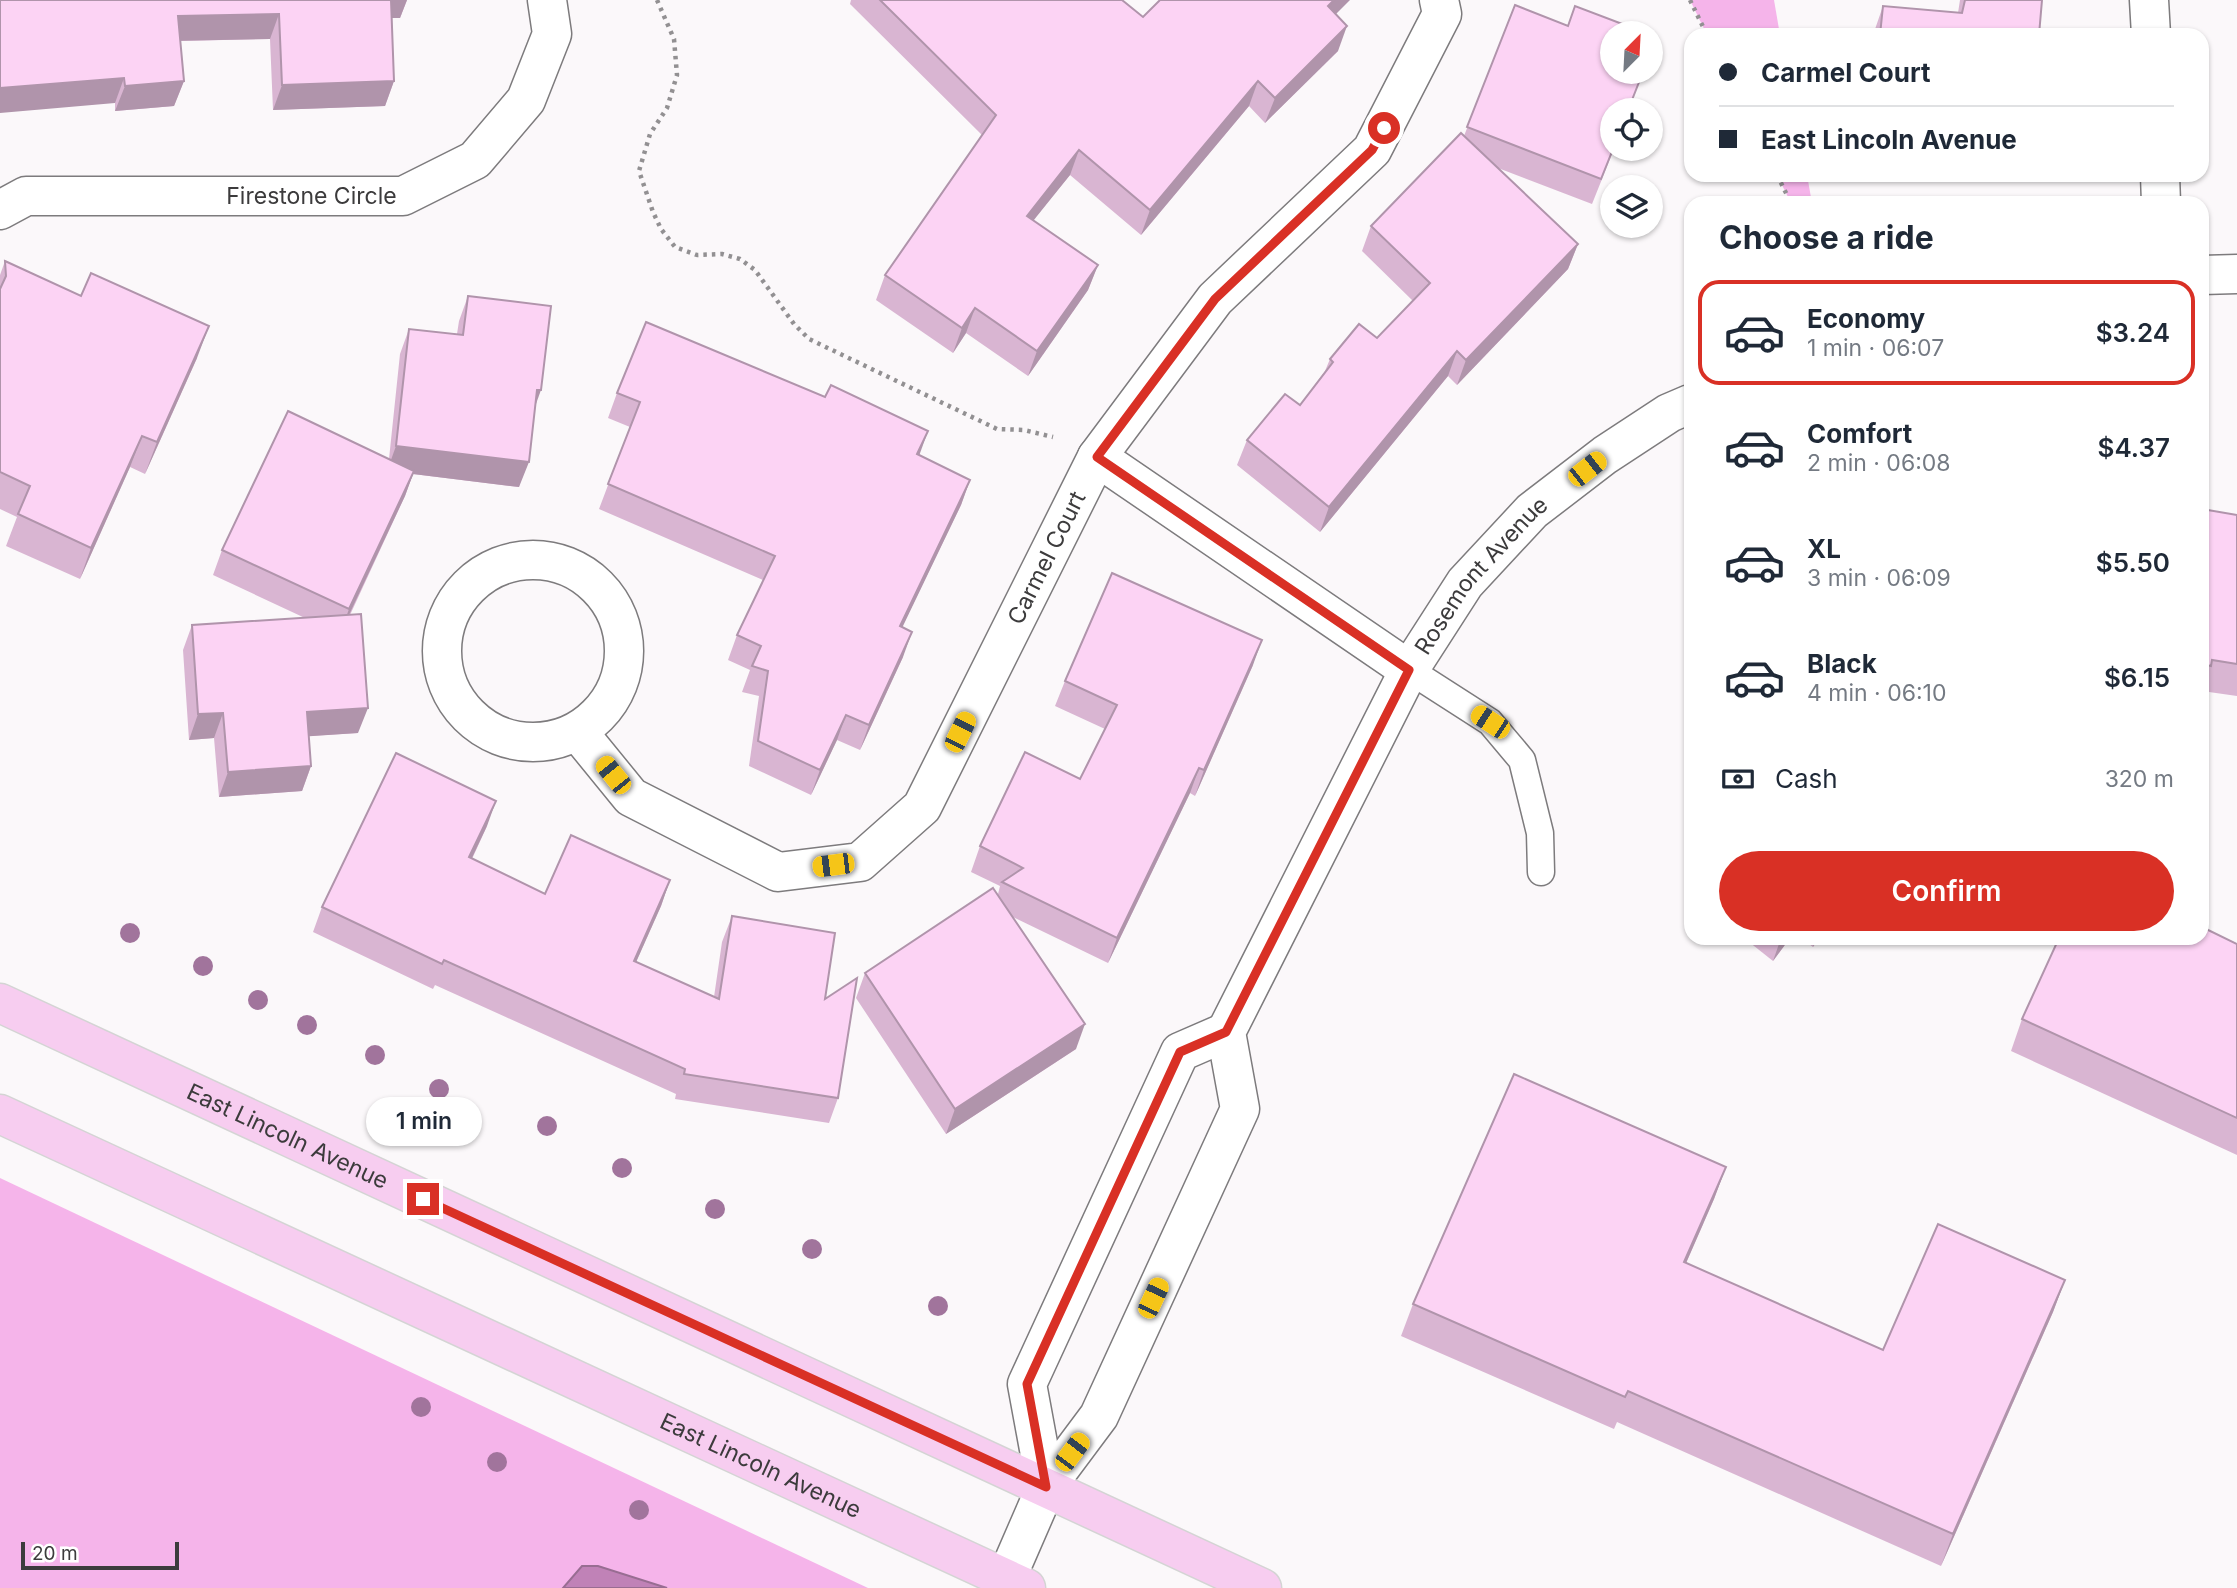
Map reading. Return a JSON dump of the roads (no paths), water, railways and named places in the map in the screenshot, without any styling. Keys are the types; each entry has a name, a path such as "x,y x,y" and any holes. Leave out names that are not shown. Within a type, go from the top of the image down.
{"main road":[{"name":"East Lincoln Avenue","path":"0,1003 1262,1588"},
{"name":"East Lincoln Avenue","path":"0,1114 1016,1583"}],"street":[{"name":"Firestone Circle","path":"0,210 26,196 403,196 475,160 526,100 552,34 547,0"},
{"name":"Carmel Court","path":"578,732 631,797 779,872 860,862 922,807 1097,457 1215,299 1372,150 1443,14 1439,0"},
{"path":"2150,0 2151,28"},
{"path":"2209,275 2237,274"},
{"name":"Rosemont Avenue","path":"1226,1032 1409,670 1465,583 1532,511 1605,454 1684,407"},
{"path":"1097,457 1409,670"},
{"path":"537,560 566,565 592,581 611,603 622,630 625,660 617,688 601,714 578,732 549,742 518,742 489,732 464,713 448,687 441,657 444,626 457,599 479,577 507,563 537,560"},
{"path":"1016,1583 1046,1487 1099,1416 1240,1109 1226,1032 1180,1052 1027,1384 1046,1487"}],"lane":[{"path":"1409,670 1490,722 1522,760 1541,833 1541,872"}]}
